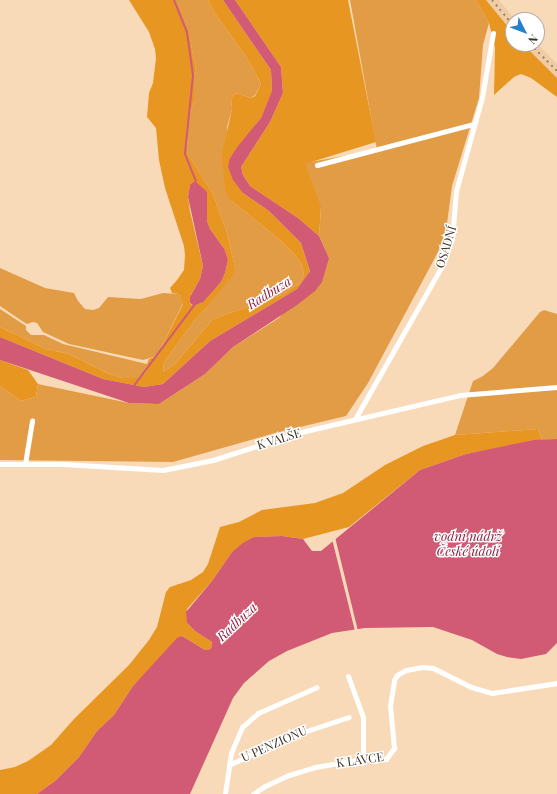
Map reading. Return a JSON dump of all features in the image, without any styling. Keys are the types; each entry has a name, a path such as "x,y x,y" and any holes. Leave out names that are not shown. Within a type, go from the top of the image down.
{"street":[{"name":"OSADNÍ","path":"355,419 442,266 452,239 456,191 473,124 482,97 493,33"},
{"path":"316,165 473,124"},
{"name":"K VALŠE","path":"0,464 62,464 162,470 213,460 297,433 460,395 557,387"},
{"path":"25,464 32,421"},
{"name":"K LÁVCE","path":"253,794 265,786 290,775 315,767 363,759 386,759 394,748 390,706 394,680 399,674 406,670 423,666 433,668 471,687 492,693 557,683"},
{"path":"348,676 363,717 363,759"},
{"path":"229,765 238,734 254,715 317,687"},
{"name":"U PENZIONU","path":"225,794 229,765 296,733 348,717"}],"shaded area":[{"path":"129,0 175,0 190,38 196,71 194,75 194,101 188,119 187,153 213,194 227,233 235,267 232,276 194,321 164,362 163,372 175,364 213,319 282,295 300,283 304,275 302,265 295,255 281,241 231,200 225,190 222,154 232,109 231,98 236,93 251,98 255,96 261,84 249,61 214,12 208,0 223,0 271,70 272,92 261,118 230,158 243,193 269,211 301,243 310,271 297,289 210,341 163,384 144,387 103,379 0,337 0,327 46,349 69,354 109,374 123,378 138,378 148,371 147,364 149,359 157,356 183,304 179,294 172,293 170,288 184,270 185,255 184,246 165,188 159,160 156,128 147,117 149,93 153,83 156,58 155,49 149,32","holes":["190,185 207,192 207,221 210,229 225,250 228,260 221,282 201,303 194,306 190,304 191,295 200,279 203,266 190,211 188,197"]},
{"path":"175,0 208,0 214,12 249,61 261,84 255,95 251,98 236,93 231,98 232,109 227,127 231,200 281,241 295,255 302,265 304,275 300,283 282,295 213,319 175,364 163,372 164,362 235,267 227,233 213,194 187,153 188,119 194,101 194,75 196,71 190,38"},
{"path":"235,0 348,0 376,142 305,164 321,207 319,236 298,218 250,186 243,175 241,167 270,122 283,93 281,67"},
{"path":"350,0 476,0 489,23 483,45 479,98 452,186 445,239 368,383 346,416 275,433 173,462 0,460 0,386 21,401 36,397 38,384 129,403 159,404 205,374 233,347 279,318 329,258 319,236 321,209 265,177 305,163 377,150"},
{"path":"476,0 486,0 505,23 505,52 531,52 557,78 557,97 531,78 521,74 514,77 494,95 495,48 489,23"},
{"path":"486,0 499,0 509,12 505,12 505,23"},
{"path":"545,51 557,64 557,78 531,52"},
{"path":"0,268 45,288 74,293 78,301 85,309 93,310 99,308 108,297 141,299 163,293 179,294 183,303 157,356 143,360 69,344 43,332 37,323 33,322 27,324 22,321 0,306"},
{"path":"0,309 26,326 26,330 31,335 44,335 63,344 147,364 149,371 138,378 123,378 109,374 69,354 46,349 0,327"},
{"path":"544,310 557,314 557,439 542,440 538,429 455,435 473,381 483,376 493,368 540,312"},
{"path":"0,360 28,370 38,384 36,397 21,401 0,386"},
{"path":"538,429 542,440 466,454 420,470 349,527 303,539 282,536 254,537 232,552 212,581 187,609 187,623 195,631 212,642 211,649 205,650 182,636 133,686 114,715 97,731 79,757 55,781 37,794 0,794 0,770 15,767 28,761 51,745 74,719 129,665 149,640 157,627 166,592 170,587 191,580 203,572 208,564 220,527 239,522 262,510 315,503 343,493 385,465 423,446 455,435"}],"water":[{"path":"223,0 235,0 281,67 283,93 270,122 241,167 243,175 250,186 298,218 319,236 329,258 322,282 315,291 297,305 233,347 205,374 159,404 129,403 0,360 0,337 103,379 144,387 163,384 210,341 297,289 310,271 301,243 269,211 243,193 233,180 228,167 230,158 238,146 261,118 272,91 271,70"},
{"path":"195,181 207,192 207,221 210,229 225,250 228,260 221,282 203,302 194,306 190,303 190,297 200,279 203,266 188,197 190,185"},
{"name":"vodní nádrž České údolí","path":"557,439 557,643 546,654 521,659 507,657 497,654 472,640 433,627 365,628 332,633 287,651 269,661 244,683 233,698 190,794 37,794 55,781 79,757 97,731 114,715 133,686 177,638 182,636 205,650 211,649 212,642 195,631 187,623 186,612 212,581 232,552 243,543 254,537 282,536 303,539 312,551 321,551 420,470 466,454 534,440"}],"pier":[{"path":"335,537 358,631 355,631 332,539"}],"waterway":[{"path":"174,0 187,32 193,75 185,154 196,181"},
{"path":"133,387 195,304"}],"railway":[{"path":"492,0 505,15"},
{"path":"538,52 557,71"}],"water label":[{"name":"Radbuza","path":"269,293"},
{"name":"Radbuza","path":"237,622"}]}
